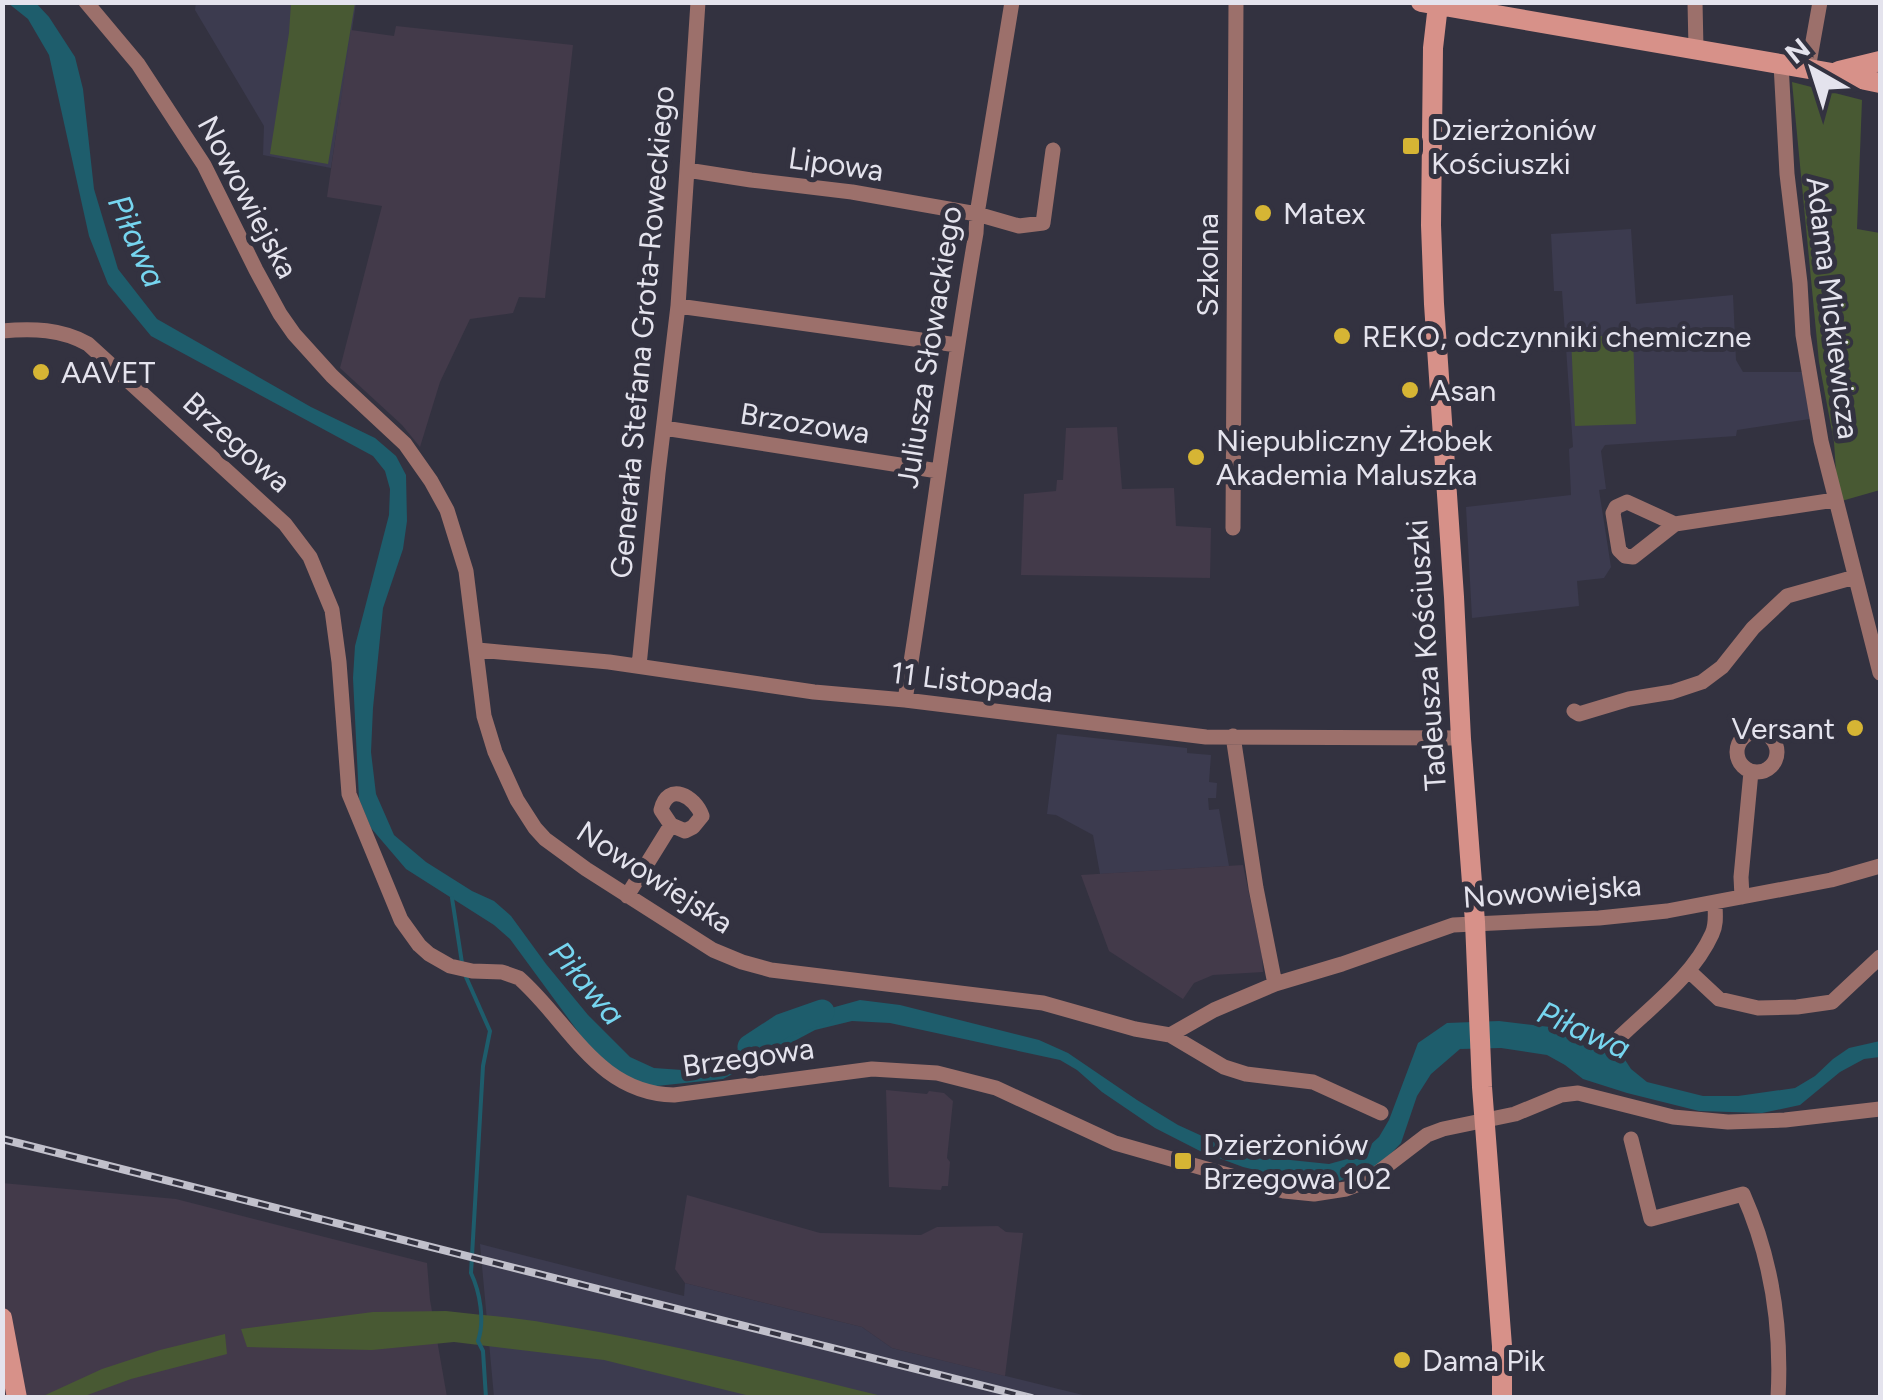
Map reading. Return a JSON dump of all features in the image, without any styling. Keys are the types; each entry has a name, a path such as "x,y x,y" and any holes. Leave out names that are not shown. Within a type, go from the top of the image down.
{"street":[{"name":"Nowowiejska","path":"86,2 138,64 204,165 294,334 332,376 405,444 446,510 466,571 484,716 499,764 535,828 627,896 712,950 771,970 1043,1003 1170,1035 1214,1010 1275,984 1431,932 1475,922 1599,918 1666,911 1831,880 1880,866"},
{"name":"Generała Stefana Grota-Roweckiego","path":"639,666 678,306 698,2"},
{"name":"Juliusza Słowackiego","path":"905,700 1012,2"},
{"name":"Szkolna","path":"1234,528 1236,2"},
{"path":"1695,2 1696,49"},
{"path":"1808,69 1820,2"},
{"path":"1429,4 1880,84"},
{"name":"Tadeusza Kościuszki","path":"1429,4 1433,39 1434,304 1475,922 1484,1122 1502,1346 1502,1398"},
{"path":"1832,73 1880,60"},
{"name":"Adama Mickiewicza","path":"1781,64 1803,335 1821,442 1880,673"},
{"name":"Lipowa","path":"687,170 852,192 977,214 1019,226 1042,223 1053,150"},
{"path":"678,306 957,345"},
{"name":"Brzegowa","path":"2,330 64,333 88,344 285,524 310,558 326,593 336,628 346,780 353,809 408,932 429,954 450,966 519,978 598,1064 621,1082 646,1092 688,1094 872,1069 937,1074 996,1088 1115,1142 1284,1191 1314,1194 1346,1189 1381,1172 1428,1135 1515,1114 1552,1097 1578,1093 1673,1117 1728,1122 1880,1109"},
{"name":"Brzozowa","path":"664,428 938,471"},
{"path":"1676,524 1835,500"},
{"path":"1574,710 1579,714 1702,682 1722,667 1752,628 1787,596 1856,577"},
{"name":"11 Listopada","path":"478,650 639,666 814,692 1206,737 1460,738"},
{"path":"1233,736 1275,984"},
{"path":"1742,897 1751,772"},
{"path":"627,896 671,826"},
{"path":"1620,1037 1689,971 1712,934 1715,902"},
{"path":"1689,971 1720,998 1758,1008 1797,1006 1832,1002 1880,956"},
{"path":"1170,1035 1224,1067 1246,1074 1313,1082 1381,1113"},
{"path":"1631,1139 1652,1219 1742,1194 1756,1224 1776,1302 1778,1398"},
{"path":"2,1318 12,1396"}],"shaded area":[{"path":"196,2 356,3 331,168 263,155 264,126 195,10"},
{"path":"8,3 36,3 75,57 83,89 94,189 118,269 157,319 311,407 375,438 396,456 406,475 407,521 403,549 383,608 371,752 376,794 394,835 426,862 494,901 511,916 588,1015 630,1057 654,1068 682,1070 711,1064 817,1012 860,1000 900,1005 1039,1040 1068,1053 1178,1125 1213,1141 1271,1158 1329,1164 1358,1156 1379,1137 1418,1043 1447,1023 1499,1021 1603,1035 1647,1082 1703,1096 1738,1096 1795,1088 1849,1048 1880,1041 1880,1057 1864,1059 1840,1072 1800,1105 1762,1113 1699,1111 1627,1093 1583,1079 1547,1055 1501,1048 1460,1049 1431,1074 1417,1096 1401,1143 1382,1163 1337,1182 1301,1181 1243,1167 1200,1151 1155,1128 1060,1060 890,1023 852,1021 815,1030 723,1079 647,1087 622,1074 590,1048 510,939 406,869 371,828 359,799 353,678 355,646 389,515 390,489 385,471 373,456 151,336 108,284 89,236 49,55 28,19"},
{"path":"396,26 573,45 545,298 519,297 513,313 470,319 440,382 420,447 402,425 340,368 382,206 327,197 351,30 394,36"},
{"path":"1631,229 1636,304 1733,295 1736,360 1743,372 1802,372 1810,419 1737,430 1736,436 1605,445 1601,451 1606,489 1599,490 1611,567 1604,578 1577,581 1579,606 1472,618 1466,507 1571,495 1569,449 1573,447 1562,291 1554,291 1551,234"},
{"path":"1117,427 1122,489 1174,488 1176,526 1211,528 1210,578 1021,575 1024,494 1056,491 1057,480 1063,480 1066,428"},
{"path":"1057,734 1187,748 1187,753 1211,755 1209,782 1217,783 1216,798 1208,798 1209,810 1219,809 1229,866 1100,874 1093,835 1047,814"},
{"path":"1243,865 1263,972 1213,975 1194,983 1183,999 1109,951 1081,875"},
{"path":"886,1090 944,1093 953,1101 948,1186 941,1190 889,1187"},
{"path":"2,1183 176,1199 427,1263 447,1397 3,1397"},
{"path":"687,1195 820,1233 921,1235 937,1227 998,1226 1006,1232 1023,1233 1005,1376 892,1348 862,1327 685,1283 675,1269"},
{"path":"480,1244 684,1296 685,1283 862,1327 892,1348 1091,1397 494,1397"}],"green space":[{"path":"291,3 355,3 328,164 270,154"},
{"path":"1792,82 1862,100 1857,229 1880,233 1880,490 1838,502 1834,442 1819,362"},
{"path":"1633,335 1636,424 1575,426 1571,337"},
{"path":"446,1311 631,1338 886,1397 754,1397 604,1360 454,1342 372,1350 247,1347 241,1329 373,1312"},
{"path":"225,1334 227,1354 131,1379 82,1397 41,1397 102,1369"}],"waterway":[{"path":"452,898 462,963"},
{"path":"466,977 490,1031 483,1066 471,1273 481,1307 478,1341 483,1351 486,1398"},
{"name":"Piława","path":"750,1047 782,1026 822,1012"}],"railway":[{"path":"2,1139 1031,1398"}],"place":[{"name":"Dzierżoniów Kościuszki","path":"1411,146"},
{"name":"Matex","path":"1263,213"},
{"name":"REKO, odczynniki chemiczne","path":"1342,336"},
{"name":"AAVET","path":"41,372"},
{"name":"Asan","path":"1410,390"},
{"name":"Niepubliczny Żłobek Akademia Maluszka","path":"1196,457"},
{"name":"Versant","path":"1855,728"},
{"name":"Dzierżoniów Brzegowa 102","path":"1183,1161"},
{"name":"Dama Pik","path":"1402,1360"}]}
